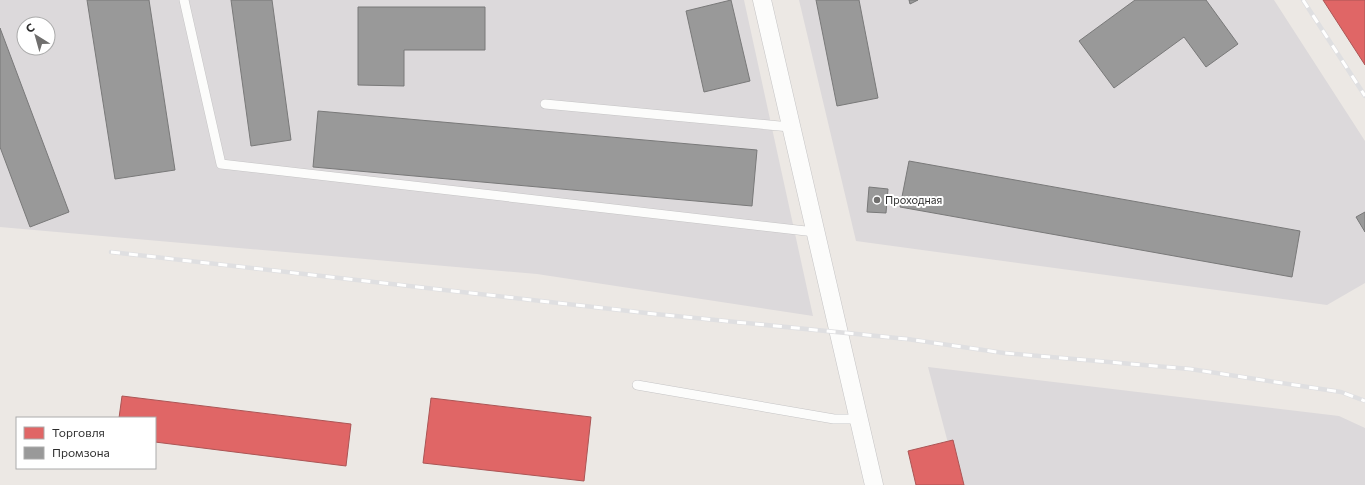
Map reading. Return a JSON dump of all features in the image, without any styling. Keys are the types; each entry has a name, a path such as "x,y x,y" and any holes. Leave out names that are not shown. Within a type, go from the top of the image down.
{"street":[{"path":"762,0 790,127 874,485"}],"lane":[{"path":"184,0 221,164 815,232"},
{"path":"545,104 790,127"},
{"path":"637,385 834,419 859,419"}],"shaded area":[{"path":"0,0 744,0 813,316 537,274 0,227"},
{"path":"799,0 1274,0 1365,141 1365,283 1327,305 856,241"},
{"path":"928,367 1339,416 1365,428 1365,485 959,485"}],"building: Торговля":[{"path":"1323,0 1365,0 1365,65"},
{"path":"122,396 351,424 346,466 156,442 156,417 119,417"},
{"path":"431,398 591,417 584,481 423,463"},
{"path":"953,440 964,485 916,485 908,451"}],"building: Промзона":[{"path":"87,0 149,0 175,170 115,179"},
{"path":"231,0 272,0 291,140 251,146"},
{"path":"731,0 750,81 704,92 686,11"},
{"path":"816,0 859,0 878,98 837,106"},
{"path":"909,0 918,0 910,4"},
{"path":"1135,0 1206,0 1238,44 1206,67 1184,37 1114,88 1079,41"},
{"path":"358,7 485,7 485,50 404,50 404,86 358,85"},
{"path":"0,28 69,212 30,227 0,147"},
{"path":"318,111 757,150 752,206 313,167"},
{"path":"909,161 1300,231 1292,277 900,207"},
{"name":"Проходная","path":"869,187 888,189 886,213 867,212"},
{"path":"1365,212 1365,232 1356,217"}],"railway":[{"path":"1303,0 1365,96"},
{"path":"111,252 655,314 907,339 1004,353 1190,369 1341,392 1365,401"}],"place":[{"name":"Проходная","path":"877,200"}]}
